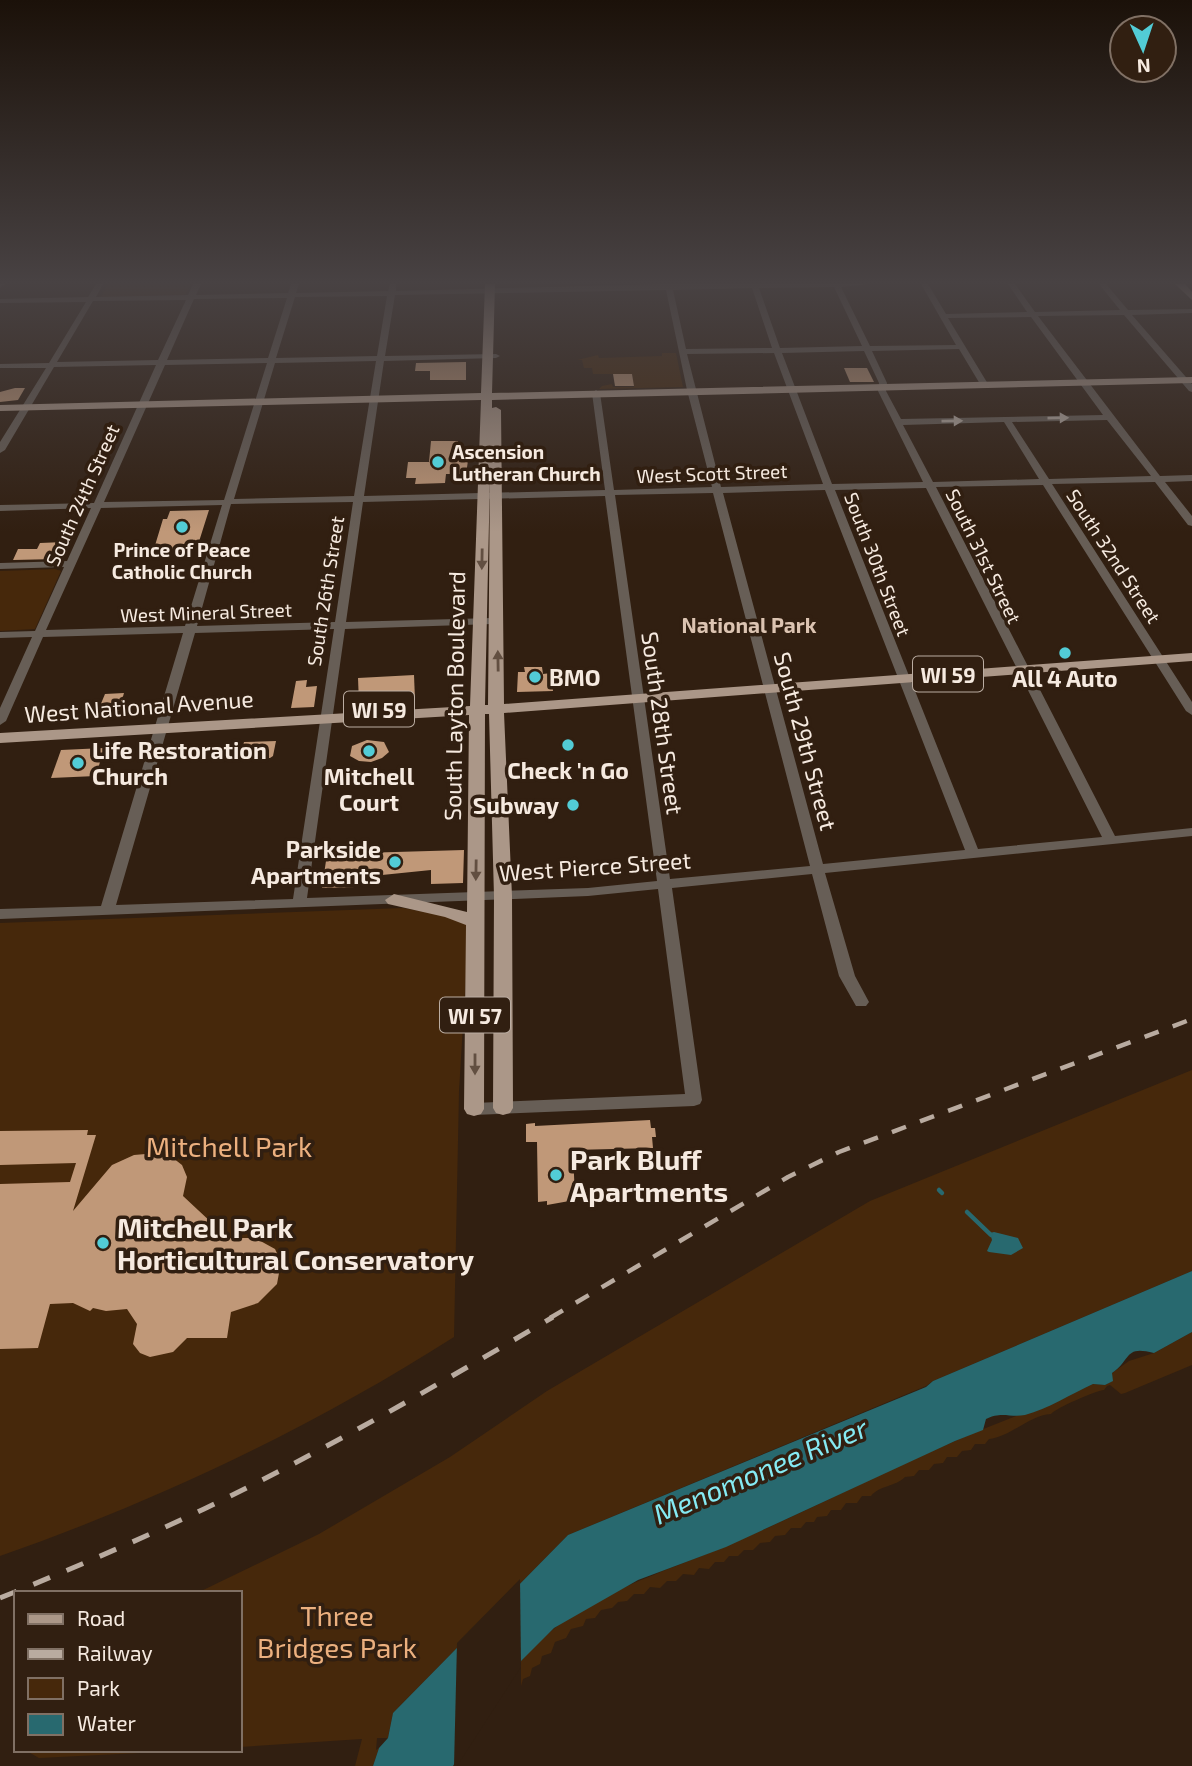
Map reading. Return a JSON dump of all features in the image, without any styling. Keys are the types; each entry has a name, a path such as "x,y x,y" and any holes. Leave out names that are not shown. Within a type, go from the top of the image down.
{"main road":[{"name":"South Layton Boulevard","path":"474,1109 477,706 482,496 491,366"},
{"path":"0,408 1188,380"},
{"name":"South Layton Boulevard","path":"490,396 497,496 503,1108"},
{"name":"West National Avenue","path":"0,738 1192,657"},
{"path":"477,763 491,765 492,782 499,792"},
{"path":"394,900 475,922"}],"street":[{"path":"0,450 50,366"},
{"name":"South 24th Street","path":"0,721 159,366"},
{"path":"107,910 269,366"},
{"name":"South 26th Street","path":"299,903 379,366"},
{"name":"South 29th Street","path":"685,366 847,976 861,1002"},
{"name":"South 30th Street","path":"783,366 973,854"},
{"name":"South 31st Street","path":"874,366 898,422 1110,840"},
{"path":"973,366 984,384"},
{"path":"1071,366 1192,523"},
{"path":"1176,366 1192,389"},
{"name":"South 28th Street","path":"503,1108 694,1100 596,393"},
{"path":"898,422 1110,417"},
{"name":"South 32nd Street","path":"1006,419 1192,711"},
{"name":"West Scott Street","path":"0,508 1192,478"},
{"path":"0,566 69,564"},
{"name":"West Mineral Street","path":"0,635 498,621"},
{"name":"West Pierce Street","path":"0,914 588,892 1192,832"},
{"path":"474,1109 503,1108"}],"green space":[{"path":"679,366 683,387 599,389 612,384 613,387 634,387 632,374 593,374 592,368 584,368"},
{"path":"0,571 61,571 35,629 0,631"},
{"name":"Mitchell Park","path":"403,908 464,919 469,926 459,1091 454,1337 345,1402 233,1460 118,1511 0,1556 0,923"},
{"name":"Three Bridges Park","path":"1192,1070 1192,1271 926,1386 568,1535 393,1713 388,1738 377,1738 376,1750 379,1748 373,1766 355,1766 362,1739 242,1747 242,1591 201,1591 319,1534 450,1457 547,1391 870,1201"},
{"path":"1192,1332 1192,1365 1121,1394 1110,1385 1107,1386 1104,1390 1076,1400 1051,1414 1035,1418 989,1439 985,1444 975,1444 971,1450 962,1451 957,1457 947,1457 943,1463 934,1464 929,1470 919,1470 914,1476 905,1477 871,1496 862,1496 857,1503 846,1503 841,1510 831,1510 827,1516 817,1517 814,1522 806,1522 801,1528 791,1528 785,1535 760,1543 753,1550 744,1550 738,1556 729,1556 724,1562 715,1562 709,1569 699,1568 694,1575 683,1574 676,1581 667,1581 660,1588 650,1587 644,1594 634,1594 627,1601 601,1610 595,1618 586,1619 583,1626 571,1629 566,1638 555,1642 551,1653 542,1656 540,1664 532,1668 530,1676 523,1679 521,1686 521,1661 543,1638 568,1618 595,1602 769,1527 955,1441 1093,1384 1105,1385 1112,1381 1112,1373 1129,1361 1154,1353"},
{"path":"28,1752 160,1752 39,1758"}],"water":[{"path":"990,1233 1018,1238 1023,1248 1011,1255 987,1251 992,1240"},
{"name":"Menomonee River","path":"1192,1271 1192,1332 1154,1353 1133,1352 1112,1373 1113,1381 1105,1385 1093,1384 1025,1415 997,1415 986,1419 983,1430 726,1547 638,1580 554,1628 521,1661 453,1766 373,1766 379,1748 388,1738 393,1713 568,1535 926,1387 933,1381"}],"pier":[{"path":"520,1579 521,1667 457,1766 454,1766 457,1643"}],"building":[{"path":"416,366 466,366 466,380 430,380 430,371 415,371"},
{"path":"844,368 867,368 874,382 850,382"},
{"path":"613,374 632,374 634,386 615,386"},
{"path":"25,388 18,400 0,402 0,392"},
{"name":"Ascension Lutheran Church","path":"431,441 458,441 457,454 469,454 466,474 446,474 445,483 415,484 416,478 406,478 408,462 429,462"},
{"path":"209,510 196,551 153,552 163,519 167,519 170,511"},
{"path":"64,542 57,559 13,560 18,549 37,549 40,543"},
{"name":"BMO","path":"524,667 542,667 543,674 551,673 553,691 517,692 518,672 525,672"},
{"path":"414,675 415,700 359,703 358,678"},
{"path":"307,680 306,687 317,686 314,707 291,708 296,681"},
{"path":"124,693 117,717 95,718 105,694"},
{"name":"Mitchell Court","path":"367,740 384,742 389,752 371,762 359,761 350,756 352,746"},
{"path":"276,741 273,756 270,758 240,758 244,742"},
{"name":"Life Restoration Church","path":"104,748 96,776 51,778 61,750"},
{"name":"Parkside Apartments","path":"464,850 463,883 431,884 431,870 382,875 382,871 357,872 355,887 322,888 327,854"},
{"name":"Park Bluff Apartments","path":"650,1120 656,1137 652,1137 653,1148 573,1150 575,1200 547,1205 547,1201 538,1202 537,1142 526,1142 526,1124 535,1123 535,1126"},
{"name":"Mitchell Park Horticultural Conservatory","path":"88,1130 87,1135 96,1135 73,1211 112,1165 134,1155 157,1153 173,1158 182,1165 187,1177 183,1196 228,1238 255,1238 275,1249 281,1262 277,1284 258,1303 231,1312 227,1338 187,1338 173,1352 150,1357 140,1353 133,1344 137,1324 127,1309 106,1311 93,1308 90,1311 73,1303 50,1304 38,1348 0,1349 0,1184 70,1182 76,1163 0,1165 0,1131"}],"waterway":[{"path":"939,1190 942,1193"},
{"path":"967,1212 991,1235"}],"railway":[{"path":"550,1318 788,1177 839,1152 1192,1019"},
{"path":"17,1591 128,1544 249,1487 381,1416 553,1317"},
{"path":"0,1598 14,1592"}],"place":[{"name":"Ascension Lutheran Church","path":"438,462"},
{"name":"Prince of Peace Catholic Church","path":"182,527"},
{"name":"All 4 Auto","path":"1065,653"},
{"name":"BMO","path":"535,677"},
{"name":"Check 'n Go","path":"568,745"},
{"name":"Mitchell Court","path":"369,751"},
{"name":"Life Restoration Church","path":"78,763"},
{"name":"Subway","path":"573,805"},
{"name":"Parkside Apartments","path":"395,862"},
{"name":"Park Bluff Apartments","path":"556,1175"},
{"name":"Mitchell Park Horticultural Conservatory","path":"103,1243"}],"district":[{"name":"National Park","path":"749,624"}]}
